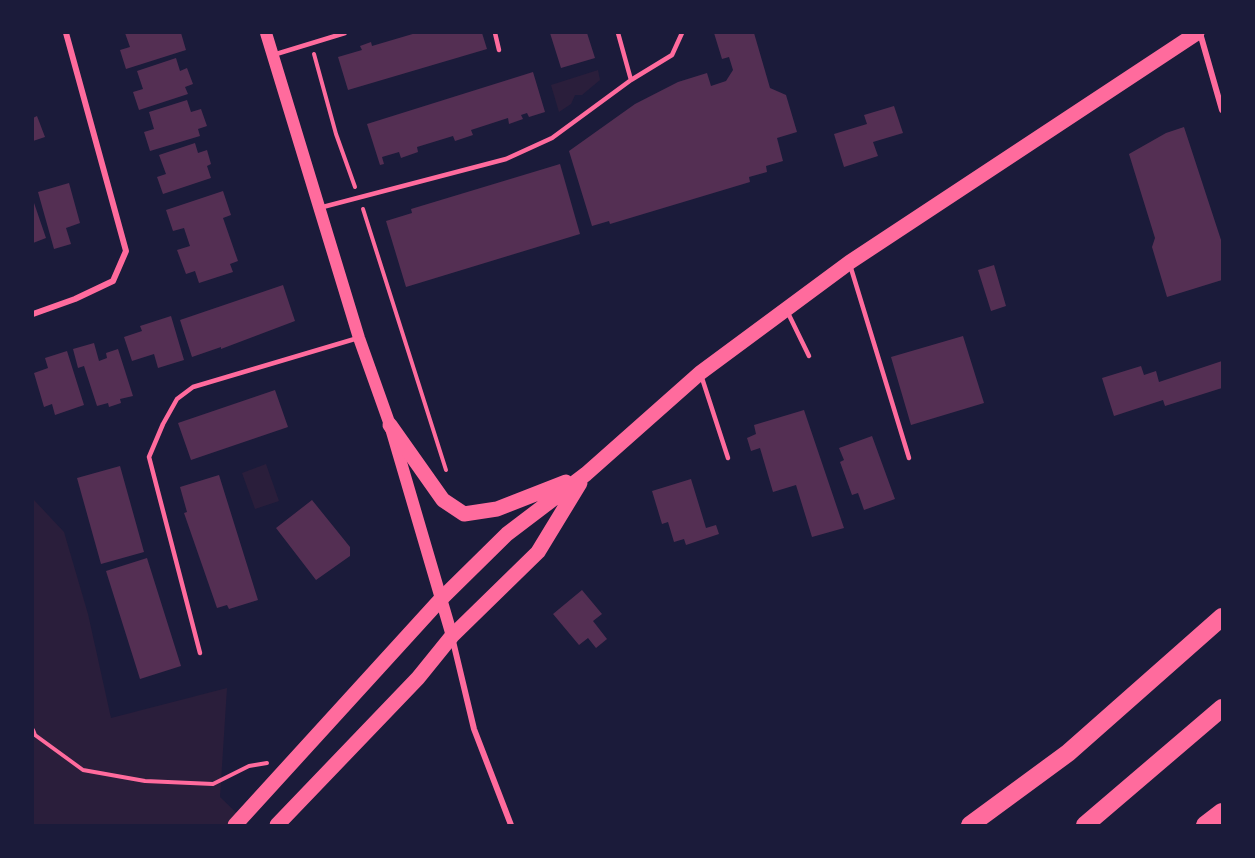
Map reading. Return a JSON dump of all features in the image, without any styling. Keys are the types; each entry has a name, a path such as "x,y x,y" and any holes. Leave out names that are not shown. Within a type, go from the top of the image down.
{"highway":[{"path":"970,825 1068,753 1222,617"},
{"path":"1085,825 1222,708"},
{"path":"1205,825 1222,812"}],"main road":[{"path":"266,33 359,338 390,425 452,636"},
{"path":"235,825 441,599 507,534 586,474 700,373 850,262 1199,33"},
{"path":"390,425 443,500 464,514 497,509 586,474"},
{"path":"277,825 418,678 452,636 538,552 586,474"}],"street":[{"path":"33,314 75,299 113,281 126,251 66,33"},
{"path":"1199,33 1222,110"},
{"path":"452,636 474,729 511,825"}],"lane":[{"path":"272,55 345,33"},
{"path":"495,33 499,51"},
{"path":"618,33 631,80"},
{"path":"319,208 506,159 552,138 631,80 672,55 682,33"},
{"path":"850,262 909,458"},
{"path":"785,308 809,356"},
{"path":"200,653 149,457 163,424 177,399 193,387 359,338"},
{"path":"700,373 728,458"}],"path":[{"path":"311,43 336,134 359,197 448,478"},
{"path":"33,730 34,735 83,770 145,781 213,783 249,766 269,763"}],"shaded area":[{"path":"598,70 600,80 582,95 575,95 571,104 559,112 551,85"},
{"path":"266,464 279,501 255,509 242,473"},
{"path":"33,499 64,532 88,614 111,718 227,688 220,797 249,825 33,825"}],"building":[{"path":"125,33 181,33 186,50 126,69 120,50 130,47"},
{"path":"416,33 482,33 487,49 348,90 338,57 362,50 360,46 371,42 372,46"},
{"path":"550,33 587,33 595,58 561,68"},
{"path":"714,33 754,33 770,88 786,95 797,132 777,138 783,161 766,166 767,172 749,177 750,182 610,224 609,221 592,226 569,151 635,104 678,82 707,73 711,86 726,81 733,70 729,57 722,59"},
{"path":"176,58 180,71 187,68 193,84 185,87 188,94 139,110 133,92 143,89 137,71"},
{"path":"533,72 545,112 529,117 527,113 521,115 523,119 509,124 508,118 471,130 473,135 455,141 453,136 417,147 418,152 401,158 399,152 382,157 384,164 380,165 367,124"},
{"path":"187,100 191,112 201,109 207,126 198,129 200,136 150,151 144,132 154,129 149,112"},
{"path":"894,106 903,133 873,142 878,156 844,167 834,134 867,124 864,115"},
{"path":"37,116 45,137 33,141 33,118"},
{"path":"1184,127 1222,243 1222,280 1167,297 1152,247 1155,238 1129,154 1166,133"},
{"path":"195,143 198,153 207,150 211,164 207,166 211,178 163,194 157,177 166,174 159,155"},
{"path":"560,164 580,234 406,287 386,221 412,213 411,209"},
{"path":"69,183 80,223 66,228 71,244 54,249 38,192"},
{"path":"223,191 231,215 223,218 238,261 230,264 233,272 199,283 195,271 186,274 177,250 190,246 184,228 173,231 166,210"},
{"path":"33,200 46,238 33,243"},
{"path":"994,265 1006,306 991,311 978,270"},
{"path":"283,285 295,321 221,349 221,347 192,357 180,320"},
{"path":"171,316 184,360 158,368 154,354 132,361 124,337 142,331 140,326"},
{"path":"963,336 984,403 911,425 891,357"},
{"path":"94,343 99,361 107,358 106,353 118,349 133,396 120,399 121,403 109,407 108,403 97,406 84,366 78,368 73,349"},
{"path":"67,351 84,405 55,415 52,404 44,407 34,373 48,368 45,358"},
{"path":"1222,361 1222,388 1165,406 1163,400 1114,416 1102,378 1141,366 1144,375 1156,371 1159,382"},
{"path":"275,390 288,427 191,460 178,423"},
{"path":"804,410 844,528 812,537 796,485 773,492 760,448 751,451 747,438 756,434 754,425"},
{"path":"872,436 895,499 864,510 858,493 852,495 840,462 844,460 839,448"},
{"path":"120,466 144,552 101,564 77,478"},
{"path":"219,475 258,600 229,609 227,605 217,608 184,513 187,512 180,487"},
{"path":"691,479 706,528 716,525 719,534 686,545 684,539 674,542 668,522 662,524 652,491"},
{"path":"312,500 350,547 350,556 316,580 276,528"},
{"path":"147,558 181,666 140,679 106,571"},
{"path":"582,590 602,614 593,621 607,639 596,648 588,638 579,645 553,614"}]}
